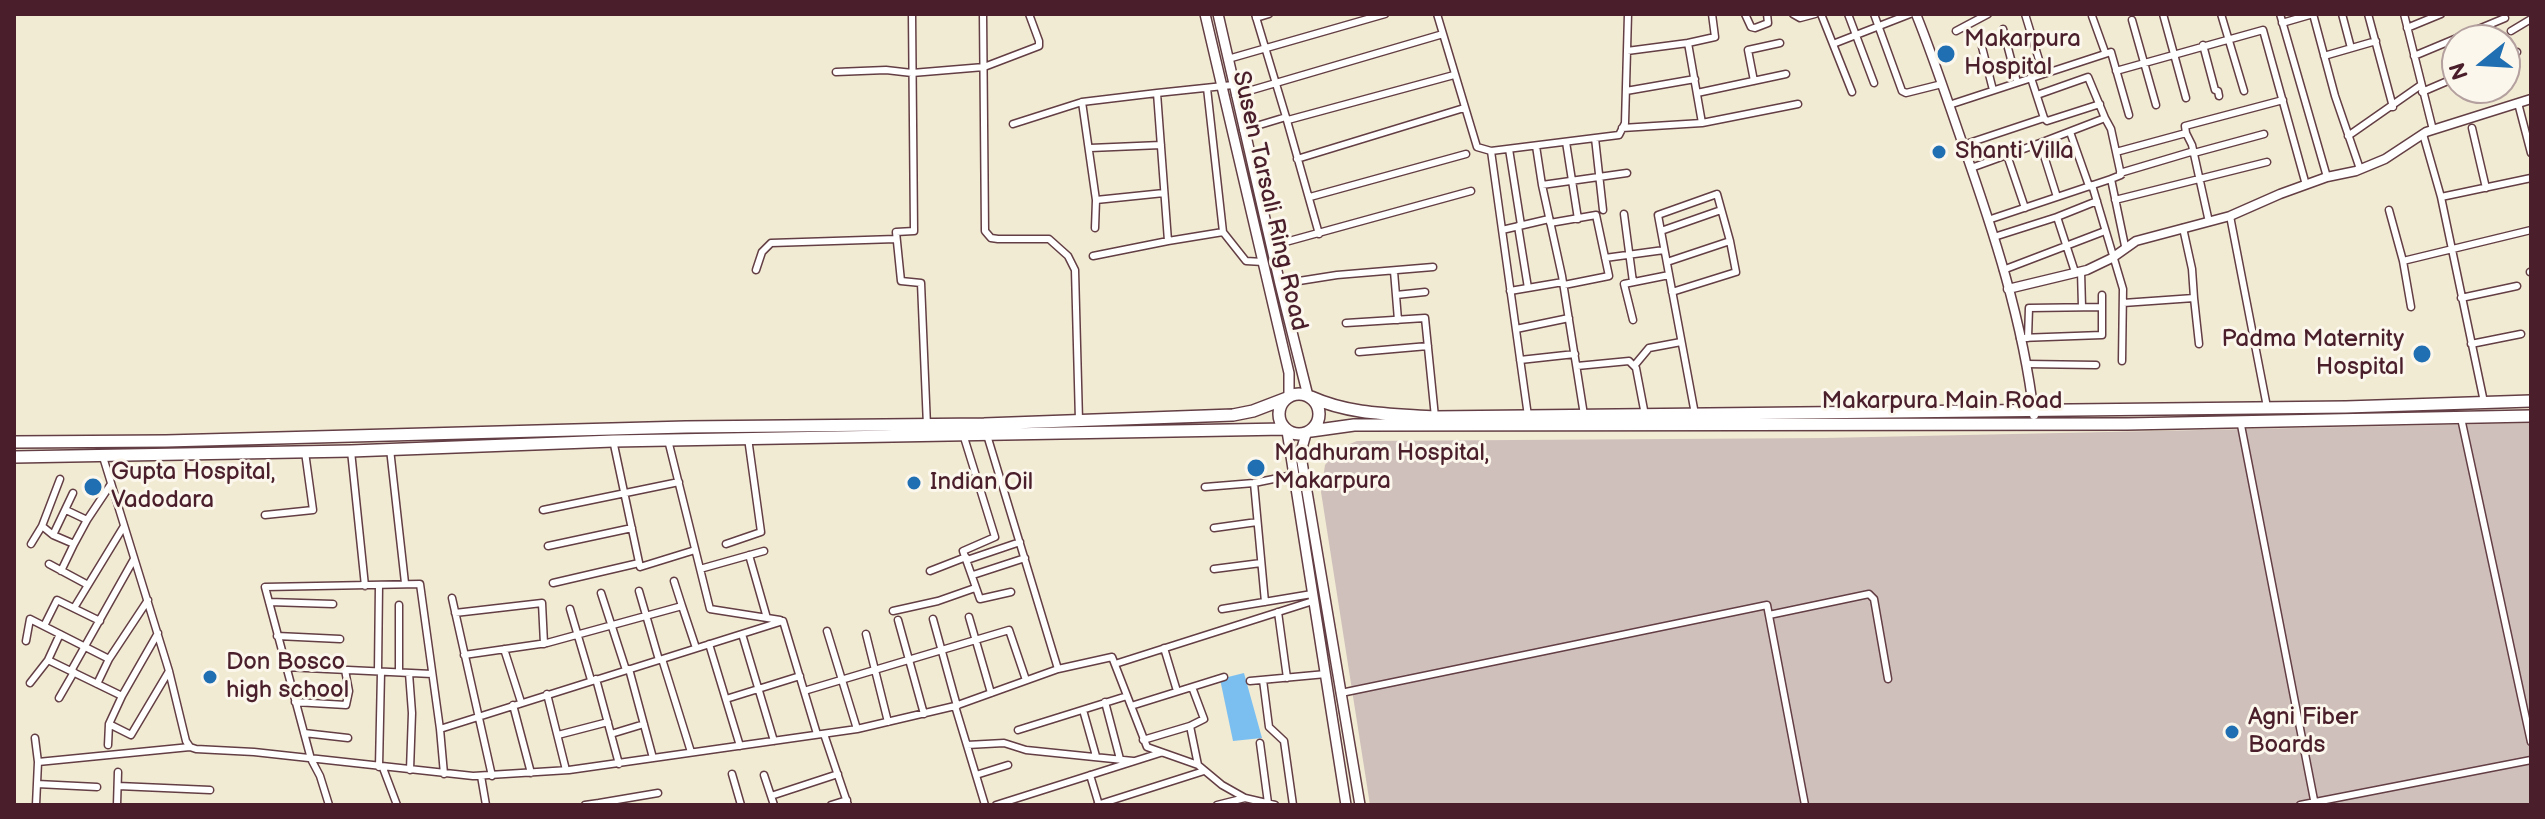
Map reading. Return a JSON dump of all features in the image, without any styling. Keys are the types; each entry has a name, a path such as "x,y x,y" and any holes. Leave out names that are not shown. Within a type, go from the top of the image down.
{"highway":[{"path":"14,442 926,430 1233,415 1253,411 1299,393 1316,402 1320,414 1319,420 1308,432 1293,434 1286,430 963,434 926,430"},
{"path":"1286,430 1279,414 1282,402 1288,397"},
{"name":"Makarpura Main Road","path":"1310,397 1356,412 1435,417 2237,408 2531,401"},
{"path":"2361,406 2363,420"},
{"name":"Makarpura Main Road","path":"1308,432 1354,425 2035,424 2531,416"},
{"path":"14,460 27,457 351,451 612,435 668,440 748,432"}],"main road":[{"name":"Susen Tarsali Ring Road","path":"1205,14 1291,379 1288,397"},
{"name":"Susen Tarsali Ring Road","path":"1218,14 1243,130 1310,397"},
{"path":"1286,430 1346,805"},
{"path":"1308,432 1302,448 1302,462 1360,805"}],"street":[{"path":"912,14 914,231 896,232 896,239 901,281 921,283 926,430"},
{"path":"983,14 985,231 991,238 998,239 1049,239 1068,256 1075,270 1079,421"},
{"path":"836,72 886,70 912,73 984,67 1039,46 1029,14"},
{"path":"1269,14 1256,16 1319,234"},
{"path":"1228,59 1385,14"},
{"path":"1437,14 1477,147 1491,151 1619,135 1625,123 1628,14"},
{"path":"1627,51 1715,37 1712,14"},
{"path":"1745,14 1751,27 1755,28 1768,23 1767,14"},
{"path":"1793,14 1800,18 1815,14"},
{"path":"1821,14 1852,92"},
{"path":"1848,14 1874,83"},
{"path":"1874,14 1902,91 1906,93 1942,84"},
{"path":"1833,44 1913,14 1942,84 1994,237 2024,338 2035,424"},
{"path":"1956,31 1988,14"},
{"path":"2025,14 2043,73"},
{"path":"2163,14 2186,98"},
{"path":"2221,14 2244,91"},
{"path":"2280,14 2327,177"},
{"path":"2282,23 2313,14 2360,169"},
{"path":"2342,14 2351,48"},
{"path":"2368,14 2393,107"},
{"path":"2404,14 2433,130"},
{"path":"2407,28 2441,14"},
{"path":"2092,16 2105,52"},
{"path":"2414,56 2505,18"},
{"path":"2132,20 2156,105"},
{"path":"2003,29 2017,82"},
{"path":"2116,71 2263,30 2306,185"},
{"path":"1013,124 1082,102 1221,86 1234,90 1275,82 1443,34"},
{"path":"2324,56 2376,41"},
{"path":"1688,43 1702,123"},
{"path":"1754,81 1748,50 1780,43"},
{"path":"2203,45 2219,96"},
{"path":"1982,47 1993,90"},
{"path":"1949,105 2111,52 2129,115"},
{"path":"1697,93 1786,74"},
{"path":"1243,130 1454,75"},
{"path":"2037,95 2088,77 2111,129 2120,173"},
{"path":"2031,78 2047,121 2100,104"},
{"path":"1626,91 1695,79"},
{"path":"2348,136 2422,88 2441,82"},
{"path":"1207,88 1223,232 1246,261 1263,262"},
{"path":"1157,93 1168,241"},
{"path":"2209,222 2194,152 2185,126 2283,100"},
{"path":"1082,102 1096,200 1095,228"},
{"path":"1622,128 1702,123 1798,104"},
{"path":"2008,289 2078,272 2112,258 2136,241 2230,216 2327,177 2360,169 2385,159 2423,134 2515,104"},
{"path":"2518,104 2531,153"},
{"path":"1297,159 1464,108"},
{"path":"1963,145 2044,118"},
{"path":"1971,168 2105,118"},
{"path":"2472,128 2486,188"},
{"path":"2070,132 2097,201 2123,289 2122,361"},
{"path":"2116,152 2186,133"},
{"path":"1988,220 2111,179 2120,173 2264,134"},
{"path":"2423,134 2441,197 2484,402"},
{"path":"1595,138 1603,210"},
{"path":"1566,142 1578,219"},
{"path":"2040,143 2057,197"},
{"path":"1090,148 1161,145"},
{"path":"1536,146 1564,284 1584,415"},
{"path":"1509,149 1528,288"},
{"path":"1491,151 1528,416"},
{"path":"1310,197 1466,154"},
{"path":"2007,155 2025,208"},
{"path":"2115,200 2267,162"},
{"path":"1542,185 1627,173"},
{"path":"2441,197 2531,178"},
{"path":"2111,179 2125,246"},
{"path":"1271,246 1471,191"},
{"path":"1096,200 1164,193"},
{"path":"1672,292 1736,272 1717,194 1658,215 1681,342 1695,414"},
{"path":"1994,237 2097,201"},
{"path":"1661,231 1721,210"},
{"path":"2389,210 2411,307"},
{"path":"1624,214 1633,282"},
{"path":"1502,230 1596,215 1609,276 1510,291"},
{"path":"2230,216 2267,407"},
{"path":"2057,217 2078,272 2082,307"},
{"path":"2183,228 2192,269 2199,344"},
{"path":"2403,261 2531,230"},
{"path":"2003,270 2105,231"},
{"path":"1093,256 1223,232"},
{"path":"756,270 762,252 771,243 896,239"},
{"path":"1667,262 1730,241"},
{"path":"1605,258 1664,250"},
{"path":"1280,284 1337,275 1433,267"},
{"path":"1394,271 1398,320"},
{"path":"1633,320 1624,284 1669,275"},
{"path":"2461,298 2517,286"},
{"path":"1396,295 1425,292"},
{"path":"2024,338 2102,335 2102,295"},
{"path":"2123,303 2194,298"},
{"path":"2024,338 2029,308 2102,307"},
{"path":"1346,323 1425,318 1435,417"},
{"path":"1516,329 1569,318"},
{"path":"2471,344 2521,334"},
{"path":"1634,366 1649,348 1681,342"},
{"path":"1359,352 1428,346"},
{"path":"1520,360 1575,354"},
{"path":"1577,366 1629,361 1634,366 1645,415"},
{"path":"2026,364 2096,365"},
{"path":"2237,408 2314,804"},
{"path":"2461,418 2531,742"},
{"path":"726,544 761,532 748,432"},
{"path":"963,434 995,537 963,551 978,598 982,600 1011,592"},
{"path":"987,434 1058,669"},
{"path":"612,435 640,567 695,550"},
{"path":"668,440 710,609 783,621"},
{"path":"390,449 405,583"},
{"path":"351,451 365,586"},
{"path":"265,515 313,510 305,452"},
{"path":"103,457 190,747"},
{"path":"1205,487 1254,483 1293,475"},
{"path":"31,544 42,526 60,479"},
{"path":"543,510 679,482"},
{"path":"1254,483 1265,602"},
{"path":"61,571 87,520 111,484"},
{"path":"53,535 73,493"},
{"path":"66,510 87,520"},
{"path":"1214,528 1257,522"},
{"path":"74,608 124,525"},
{"path":"42,526 53,535 74,544"},
{"path":"548,546 632,528"},
{"path":"930,571 1020,542"},
{"path":"700,569 764,551"},
{"path":"749,555 767,618"},
{"path":"59,698 135,558"},
{"path":"973,575 1025,558"},
{"path":"553,583 639,563"},
{"path":"1214,569 1261,563"},
{"path":"49,564 88,585"},
{"path":"674,581 696,648"},
{"path":"329,805 311,759 265,587 420,584 444,774"},
{"path":"379,585 381,767 397,805"},
{"path":"893,611 938,601 975,588"},
{"path":"639,591 691,752"},
{"path":"601,593 628,669 653,758"},
{"path":"1769,615 1869,594 1874,599 1888,679"},
{"path":"452,598 492,776"},
{"path":"1222,609 1313,598"},
{"path":"1115,664 1313,598"},
{"path":"44,626 57,600 100,621"},
{"path":"97,684 109,659 148,600"},
{"path":"269,602 333,604"},
{"path":"455,613 542,603 544,644"},
{"path":"399,605 399,672"},
{"path":"1341,693 1767,605 1805,805"},
{"path":"464,655 544,644 682,606"},
{"path":"570,609 619,764"},
{"path":"1278,612 1287,678"},
{"path":"969,617 991,693"},
{"path":"26,641 30,619 109,659"},
{"path":"933,619 985,805"},
{"path":"898,620 924,714"},
{"path":"440,729 783,621"},
{"path":"783,621 804,691 847,802 831,805"},
{"path":"804,691 1009,630 1026,680"},
{"path":"827,631 857,729"},
{"path":"108,745 109,724 158,633"},
{"path":"30,683 48,660 60,634"},
{"path":"742,634 774,741"},
{"path":"866,634 888,722"},
{"path":"277,636 340,639"},
{"path":"709,644 740,746"},
{"path":"1164,648 1177,691"},
{"path":"504,649 531,773"},
{"path":"38,762 190,747 444,774 492,776 566,770 857,729 956,706 1058,669 1112,657 1147,747 1201,768 1245,798 1272,804 1260,743"},
{"path":"48,660 122,696"},
{"path":"285,667 432,674"},
{"path":"295,702 346,705 349,691 345,670"},
{"path":"109,724 131,735 169,671"},
{"path":"409,673 412,713 410,770"},
{"path":"1250,681 1326,674"},
{"path":"726,699 800,676"},
{"path":"1131,706 1224,677"},
{"path":"1263,680 1269,727 1284,741 1293,805"},
{"path":"1143,740 1204,719 1192,687"},
{"path":"547,694 566,770"},
{"path":"1018,730 1127,696"},
{"path":"1105,702 1120,759"},
{"path":"1083,710 1096,756"},
{"path":"558,735 608,722"},
{"path":"611,734 644,724"},
{"path":"1190,726 1201,768"},
{"path":"304,733 348,738"},
{"path":"35,738 38,762 36,805"},
{"path":"967,745 1004,743 1026,750 1135,761"},
{"path":"996,805 1160,753"},
{"path":"2300,805 2531,760"},
{"path":"976,775 1008,765"},
{"path":"1090,775 1098,805 1201,768"},
{"path":"117,805 118,772"},
{"path":"732,774 741,805"},
{"path":"771,796 838,774"},
{"path":"764,775 774,805"},
{"path":"481,776 486,805"},
{"path":"37,784 97,787"},
{"path":"118,786 210,790"},
{"path":"585,805 658,793"},
{"path":"1221,804 1245,798"}],"shaded area":[{"path":"2531,423 2531,805 1370,805 1321,492 1325,465 1340,448 1357,441 1824,438"}],"water":[{"path":"1244,673 1262,738 1233,741 1220,679"}],"place":[{"name":"Makarpura Hospital","path":"1946,54"},
{"name":"Shanti Villa","path":"1939,152"},
{"name":"Padma Maternity Hospital","path":"2422,354"},
{"name":"Madhuram Hospital, Makarpura","path":"1256,468"},
{"name":"Indian Oil","path":"914,483"},
{"name":"Gupta Hospital, Vadodara","path":"93,487"},
{"name":"Don Bosco high school","path":"210,677"},
{"name":"Agni Fiber Boards","path":"2232,732"}]}
